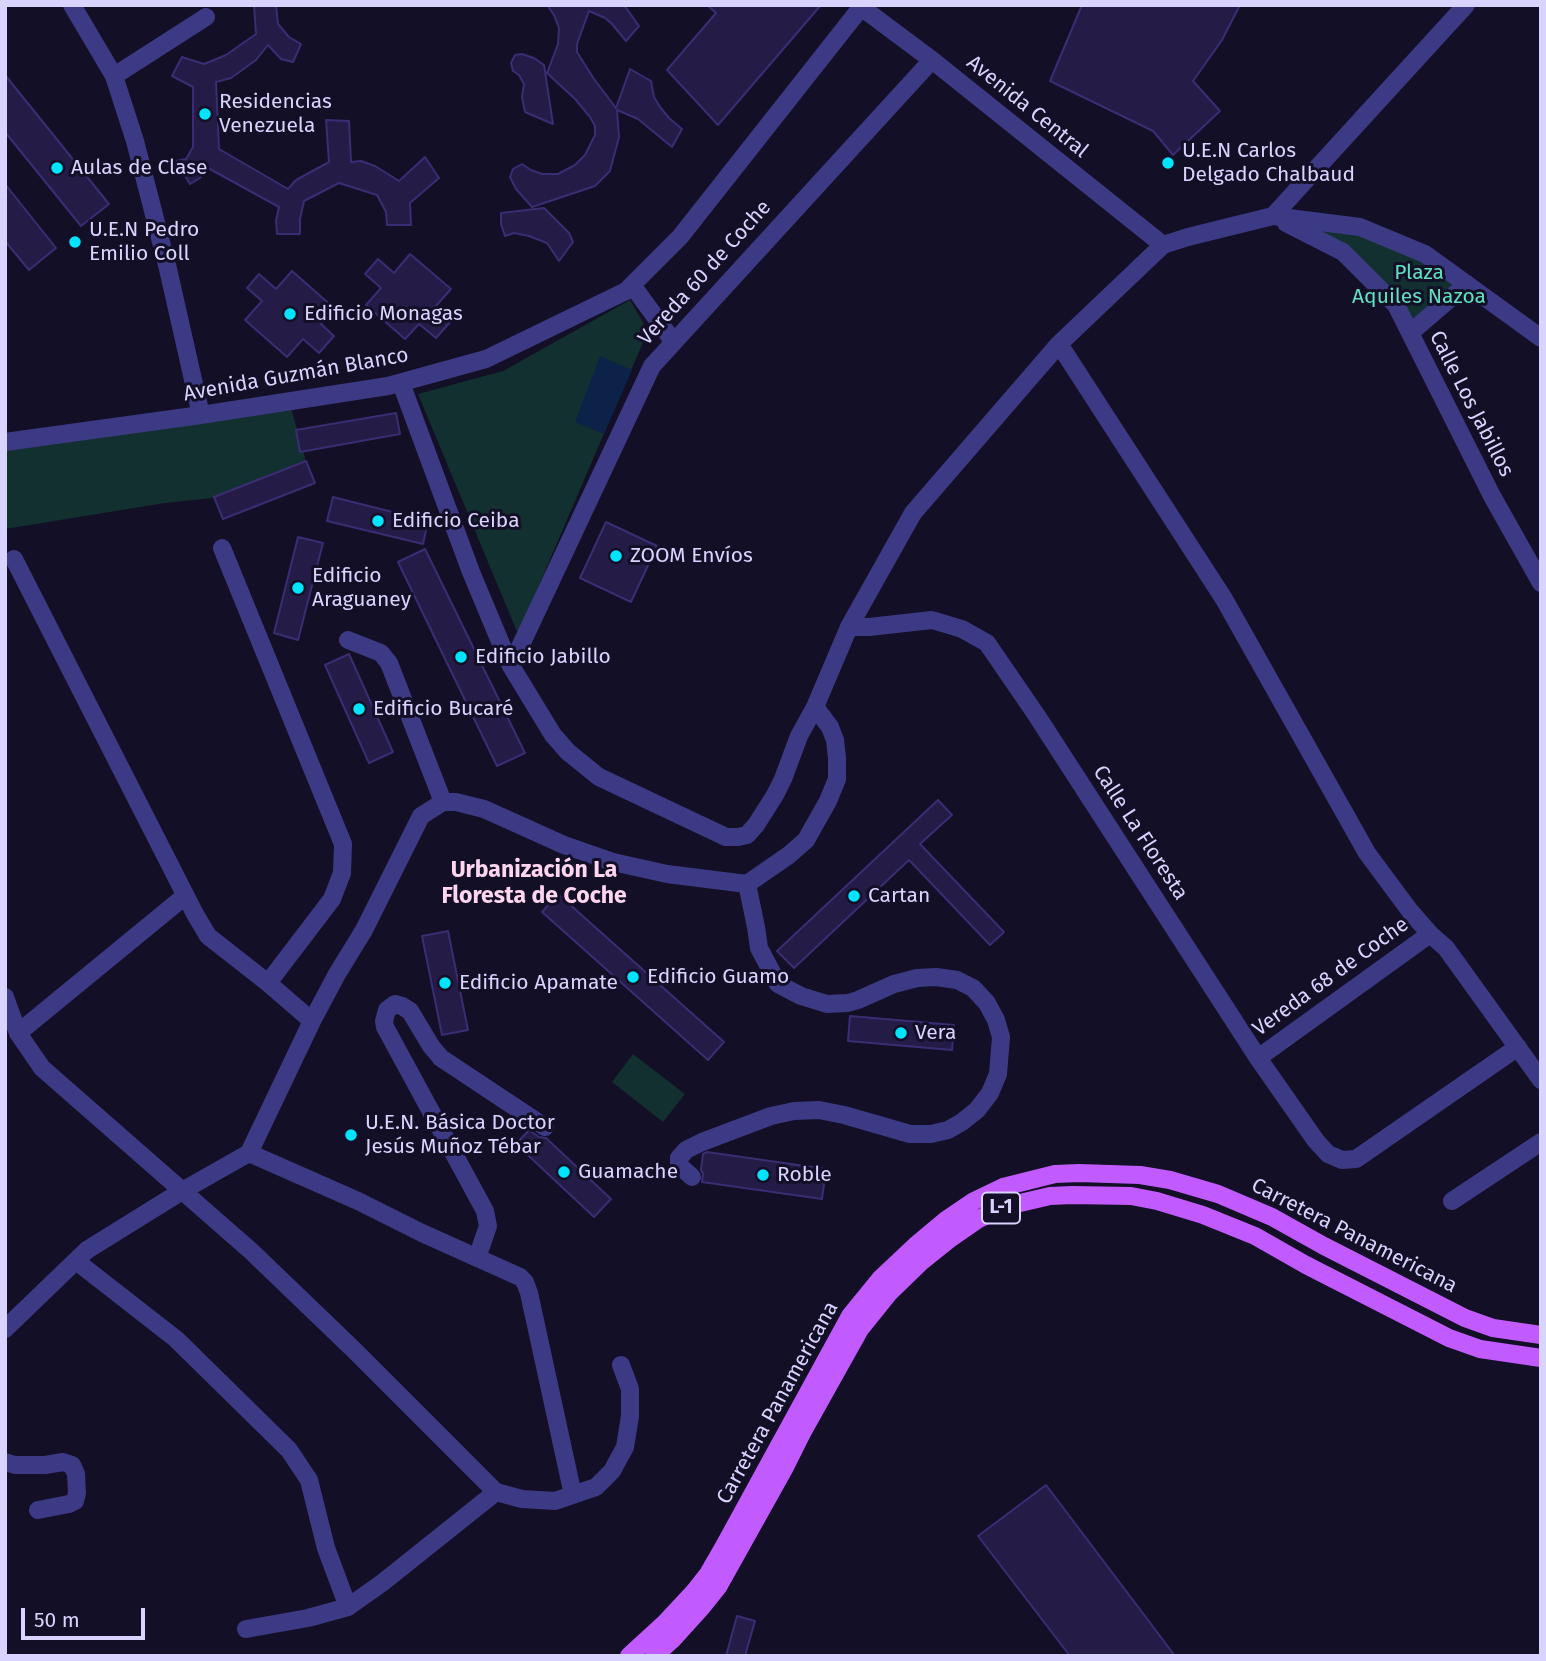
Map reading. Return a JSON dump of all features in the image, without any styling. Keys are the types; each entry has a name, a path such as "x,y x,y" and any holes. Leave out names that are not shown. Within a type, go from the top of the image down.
{"main road":[{"name":"Carretera Panamericana","path":"629,1656 665,1623 708,1574 850,1316 881,1278 915,1246 964,1207 1003,1187 1055,1174 1140,1175 1170,1180 1218,1195 1272,1217 1465,1318 1493,1328 1541,1335"},
{"name":"Carretera Panamericana","path":"654,1656 718,1587 860,1329 889,1293 921,1262 977,1220 1003,1208 1050,1196 1131,1196 1157,1201 1203,1215 1255,1236 1449,1338 1480,1349 1537,1361"}],"street":[{"path":"72,5 114,76 135,141 165,256 201,415"},
{"path":"1273,216 1466,5"},
{"name":"Avenida Central","path":"862,6 1163,245"},
{"name":"Avenida Guzmán Blanco","path":"5,442 201,415 401,383 485,359 626,291 680,237 862,6"},
{"path":"114,76 206,17"},
{"name":"Vereda 60 de Coche","path":"511,666 652,366 932,60"},
{"path":"401,383 471,572 511,666 553,735 582,765 599,777 726,837 738,837 747,835 767,810 849,627 913,513 1059,344 1163,245 1188,236 1273,216 1360,228 1425,254 1541,338"},
{"name":"Calle Los Jabillos","path":"1273,216 1343,252 1396,305 1492,496 1541,583"},
{"path":"1410,333 1467,284"},
{"path":"632,285 673,341"},
{"path":"1059,344 1224,599 1367,853 1410,911 1446,948 1541,1080"},
{"path":"222,548 343,844 342,873 332,899 268,983"},
{"path":"14,559 185,896 208,936 312,1021"},
{"name":"Calle La Floresta","path":"849,627 932,620 962,629 987,643 1258,1058 1328,1154 1342,1160 1356,1159 1518,1047"},
{"path":"348,640 381,653 389,663 443,802"},
{"path":"5,1329 88,1250 249,1153 312,1021 364,930 421,816 443,802 485,809 564,845 613,862 667,874 747,884 806,840 837,779 835,740 830,727 815,707"},
{"path":"692,1177 679,1165 679,1158 687,1150 771,1116 794,1111 819,1110 910,1134 931,1134 948,1130 977,1110 990,1093 998,1074 1001,1037 996,1020 987,1003 973,988 957,980 936,976 917,978 894,984 848,1003 827,1004 801,996 778,984 759,948 747,884"},
{"path":"18,1032 185,896"},
{"name":"Vereda 68 de Coche","path":"1258,1058 1430,934"},
{"path":"5,997 18,1032 42,1068 251,1251 496,1492 522,1499 555,1501 596,1487 612,1471 625,1447 630,1416 630,1389 621,1365"},
{"path":"477,1258 488,1226 485,1211 385,1027 387,1010 394,1004 410,1011 430,1046 441,1058 545,1127"},
{"path":"1452,1201 1541,1142"},
{"path":"249,1153 358,1201 526,1282 573,1495"},
{"path":"76,1261 176,1339 289,1450 309,1480 326,1548 348,1607"},
{"path":"5,1462 15,1465 63,1462 72,1465 76,1474 75,1501 38,1510"},
{"path":"246,1629 308,1618 348,1607 496,1492"}],"green space":[{"name":"Plaza Aquiles Nazoa","path":"1303,229 1358,230 1423,257 1462,285 1412,328 1399,302"},
{"path":"630,300 648,331 518,634 418,394 503,371"},
{"path":"291,408 306,461 212,498 5,529 5,448"},
{"path":"633,1054 685,1094 663,1122 612,1082"}],"water":[{"path":"600,356 632,370 604,434 575,422"}],"building":[{"name":"Residencias Venezuela","path":"254,5 276,5 278,24 289,37 301,44 293,62 281,59 268,45 256,60 231,78 216,82 219,149 288,189 296,180 329,162 326,120 349,121 351,162 361,161 375,166 399,181 425,157 439,178 410,203 411,225 387,225 386,212 377,195 339,183 304,201 300,234 277,234 279,207 208,168 200,178 190,184 176,161 186,159 193,147 193,87 172,76 182,57 204,64 226,55 256,34"},
{"path":"547,5 624,5 639,26 626,41 605,18 589,11 577,44 577,52 616,108 630,69 651,81 654,97 660,107 682,129 672,147 638,119 617,110 619,137 610,171 595,186 532,207 516,189 510,177 513,169 522,164 542,174 558,174 575,165 585,155 595,135 595,126 590,117 547,73 558,44 559,28"},
{"path":"707,5 821,5 718,125 667,70 716,13"},
{"path":"1082,5 1240,5 1222,40 1193,81 1220,111 1173,155 1153,131 1050,81"},
{"path":"522,54 544,65 553,124 525,112 522,97 524,84 513,71 511,63 515,55"},
{"name":"Aulas de Clase","path":"5,75 109,204 81,226 5,132"},
{"name":"Aulas de Clase","path":"5,184 56,248 29,270 5,241"},
{"path":"544,208 569,233 573,242 559,261 547,243 514,233 505,236 501,224 501,213"},
{"path":"410,254 451,289 435,307 451,321 436,338 419,324 405,339 366,305 381,288 365,274 378,259 394,273"},
{"name":"Edificio Monagas","path":"292,271 334,308 321,324 334,336 319,353 303,339 287,357 245,320 262,301 247,288 259,274 276,289"},
{"path":"396,413 400,434 300,452 296,430"},
{"path":"306,461 315,483 223,519 214,497"},
{"name":"Edificio Ceiba","path":"333,497 428,521 423,544 327,521"},
{"path":"606,522 657,546 631,602 580,578"},
{"name":"Edificio Araguaney","path":"298,537 323,543 298,640 274,633"},
{"name":"Edificio Jabillo","path":"425,549 525,753 497,766 398,562"},
{"name":"Edificio Bucaré","path":"349,654 393,752 369,763 325,665"},
{"name":"Cartan","path":"938,800 952,815 920,844 1004,932 990,945 909,860 794,968 777,951"},
{"name":"Edificio Guamo","path":"558,894 724,1042 708,1060 542,912"},
{"name":"Edificio Apamate","path":"448,931 468,1030 442,1035 422,936"},
{"name":"Vera","path":"850,1016 954,1025 952,1050 848,1041"},
{"name":"Guamache","path":"529,1130 546,1138 611,1199 594,1217 516,1144"},
{"name":"Roble","path":"707,1152 826,1169 822,1199 702,1182 703,1154"},
{"path":"1046,1485 1175,1656 1070,1656 978,1536"},
{"path":"737,1616 755,1621 745,1656 726,1656"}],"place":[{"name":"Residencias Venezuela","path":"205,114"},
{"name":"U.E.N Carlos Delgado Chalbaud","path":"1168,163"},
{"name":"Aulas de Clase","path":"57,168"},
{"name":"U.E.N Pedro Emilio Coll","path":"75,242"},
{"name":"Edificio Monagas","path":"290,314"},
{"name":"Edificio Ceiba","path":"378,521"},
{"name":"ZOOM Envíos","path":"616,556"},
{"name":"Edificio Araguaney","path":"298,588"},
{"name":"Edificio Jabillo","path":"461,657"},
{"name":"Edificio Bucaré","path":"359,709"},
{"name":"Cartan","path":"854,896"},
{"name":"Edificio Guamo","path":"633,977"},
{"name":"Edificio Apamate","path":"445,983"},
{"name":"Vera","path":"901,1033"},
{"name":"U.E.N. Básica Doctor Jesús Muñoz Tébar","path":"351,1135"},
{"name":"Guamache","path":"564,1172"},
{"name":"Roble","path":"763,1175"}],"district":[{"name":"Urbanización La Floresta de Coche","path":"534,884"}]}
